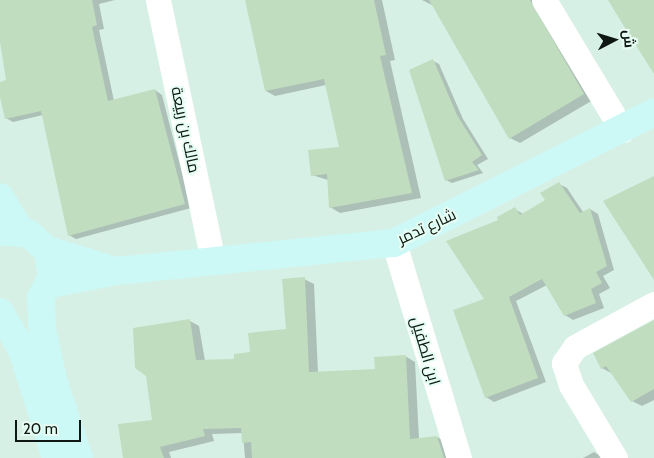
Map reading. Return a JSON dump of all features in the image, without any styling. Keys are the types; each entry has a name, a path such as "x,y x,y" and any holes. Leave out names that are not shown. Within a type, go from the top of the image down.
{"street":[{"path":"544,0 622,130"},
{"name":"مالك بن ربيعة","path":"161,1 213,260"},
{"name":"شارع تدمر","path":"0,308 20,309 45,291 117,271 394,243 622,130 654,112"},
{"path":"0,197 10,231 36,237 47,250 52,267 45,291 42,329 53,380 61,457"},
{"name":"ابن الطفيل","path":"394,243 459,458"},
{"name":"شارع تدمر","path":"47,250 117,271"},
{"path":"615,458 571,385 564,363 575,347 654,304"},
{"path":"0,312 22,350 61,457"}],"building":[{"path":"0,0 92,0 97,25 92,27 108,101 155,89 185,204 68,236 41,111 5,119 0,97 0,82 6,80 0,42"},
{"path":"245,0 374,0 386,55 380,56 412,193 329,208 327,174 311,176 308,150 339,147 324,79 265,91"},
{"path":"429,0 530,0 584,94 509,139"},
{"path":"608,0 654,0 654,74 625,28"},
{"path":"433,59 457,115 482,155 472,162 479,170 445,181 409,70"},
{"path":"654,176 654,280 603,201"},
{"path":"559,182 580,213 590,208 607,266 596,272 602,283 591,289 596,303 564,316 542,279 509,297 538,378 485,398 453,310 484,299 446,241 498,220 497,217 515,207 520,215 545,200 540,193"},
{"path":"305,277 309,372 375,369 374,357 406,355 410,439 437,436 444,458 252,458 251,442 242,443 241,428 203,429 205,436 160,447 164,458 123,458 118,424 152,420 146,376 135,368 133,328 190,319 196,360 234,359 234,354 250,352 248,333 286,329 282,279"},
{"path":"654,320 654,389 631,402 606,366 601,369 593,353"}]}
